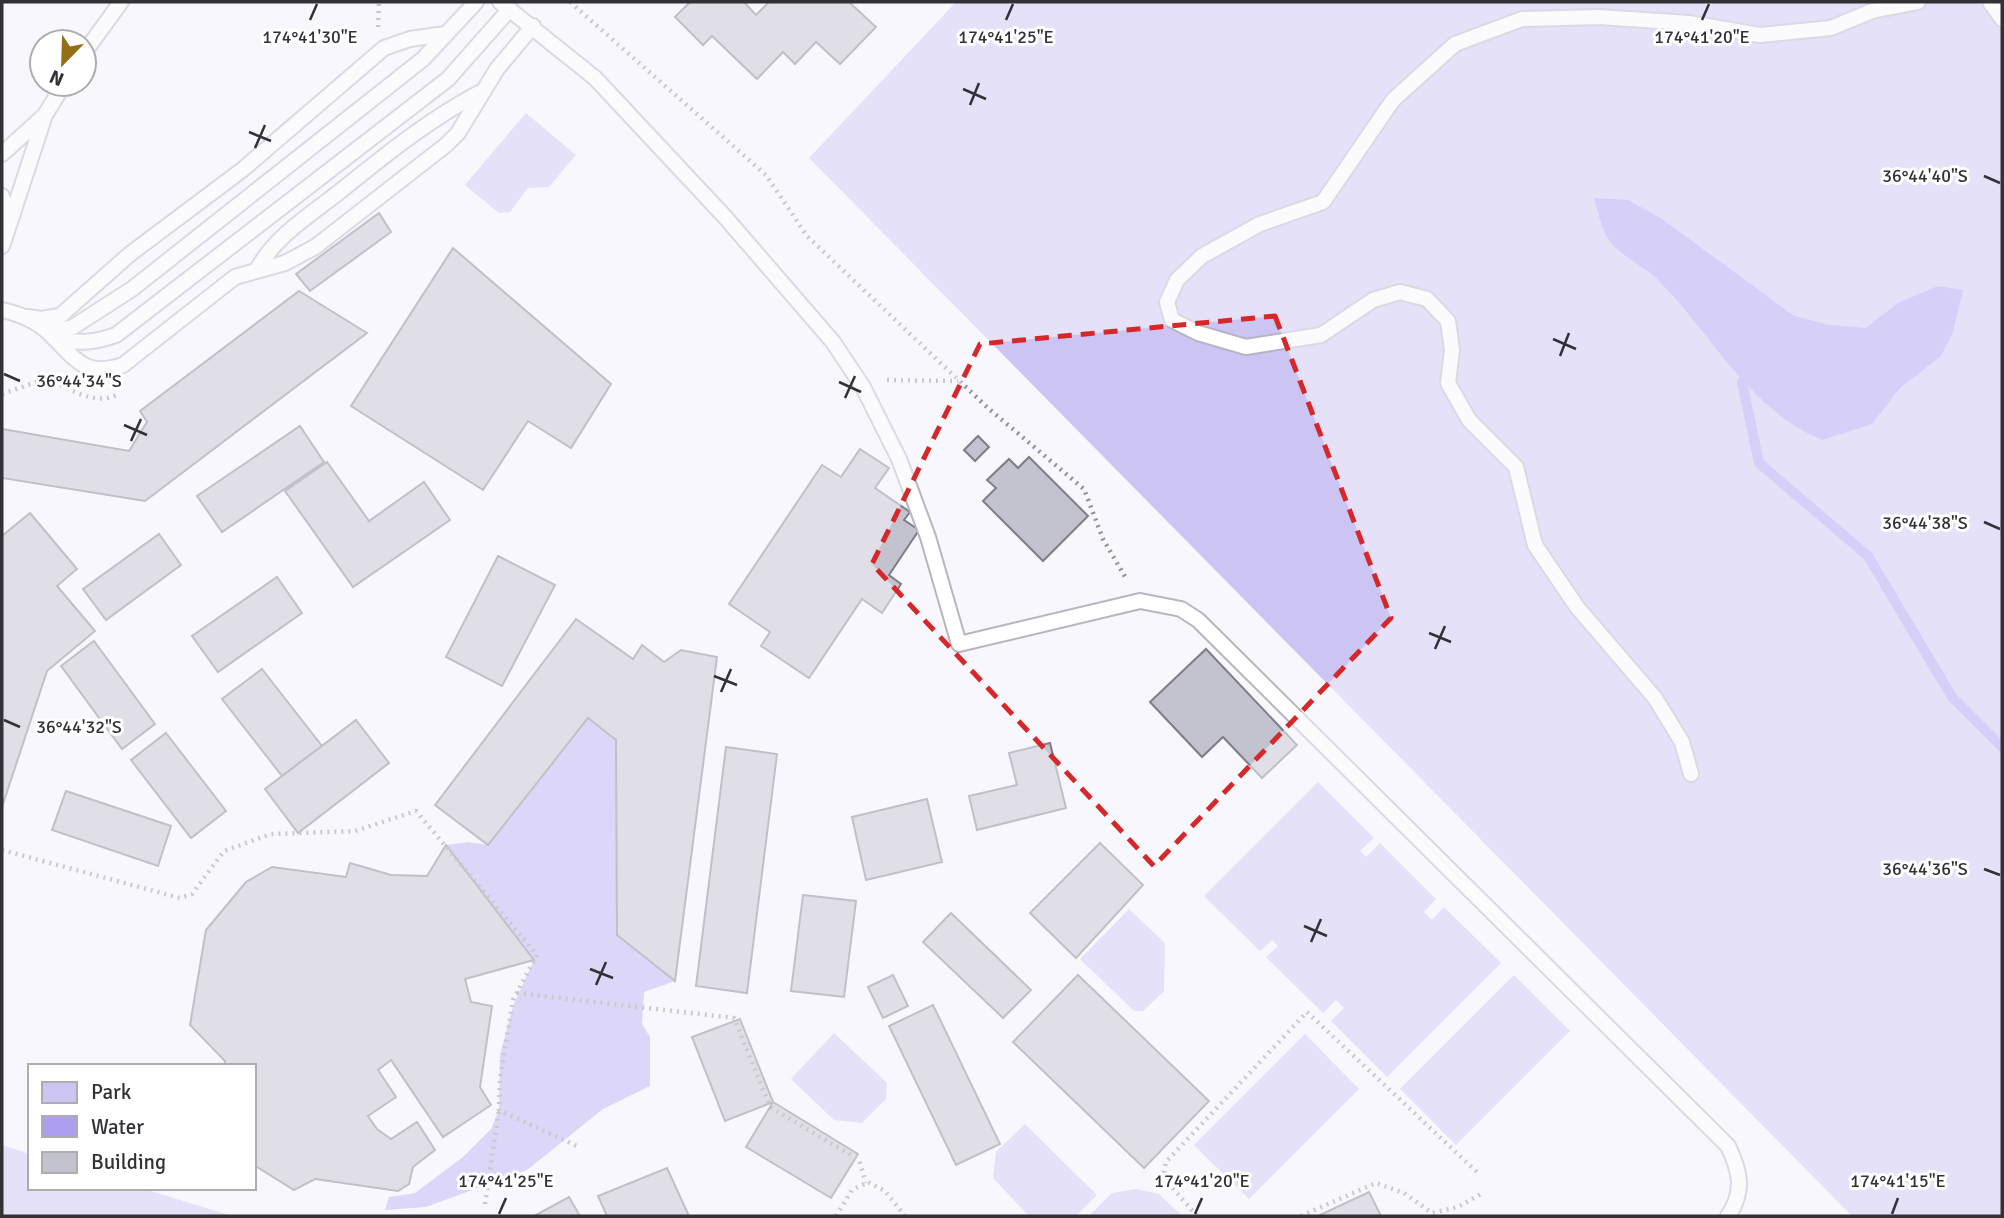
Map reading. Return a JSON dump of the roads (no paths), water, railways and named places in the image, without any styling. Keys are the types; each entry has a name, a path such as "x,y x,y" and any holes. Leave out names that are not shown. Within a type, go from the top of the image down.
{"lane":[{"path":"98,34 121,2"},
{"path":"48,333 73,327 132,289 423,59 476,2"},
{"path":"1691,774 1682,742 1655,698 1577,607 1535,545 1516,467 1469,420 1448,383 1452,350 1448,321 1427,299 1400,292 1373,300 1321,335 1247,347 1198,332 1172,320 1167,302 1177,280 1202,256 1260,224 1323,202 1393,100 1455,44 1522,19 1612,18 1689,23 1760,35 1831,28 1872,11 1917,2"},
{"path":"1990,2 2002,19"},
{"path":"48,333 73,343 95,342 116,335 448,79 505,6 595,78 833,342 863,387 900,459 928,537 959,644 1140,601 1181,609 1198,620 1728,1146 1738,1167 1741,1185 1735,1206 1728,1216"},
{"path":"23,316 48,333 67,353 89,369 105,371 123,365 178,323 214,291 235,278 285,263 315,247 446,145 458,133 481,92 533,26"},
{"path":"2,310 41,319 60,316 130,254 242,170 384,48 410,39 445,34"},
{"path":"257,270 264,257 290,231 435,116 481,92"},
{"path":"2,246 45,115 55,98"},
{"path":"2,155 45,115"},
{"path":"2,196 10,222"}],"water":[{"path":"1594,198 1628,200 1662,219 1794,316 1830,325 1866,328 1898,303 1938,286 1963,290 1953,332 1941,356 1900,388 1872,424 1822,440 1795,426 1751,390 1658,280 1613,245 1603,230"}],"waterway":[{"path":"1742,382 1759,463 1868,556 1952,697 2002,747"}]}
